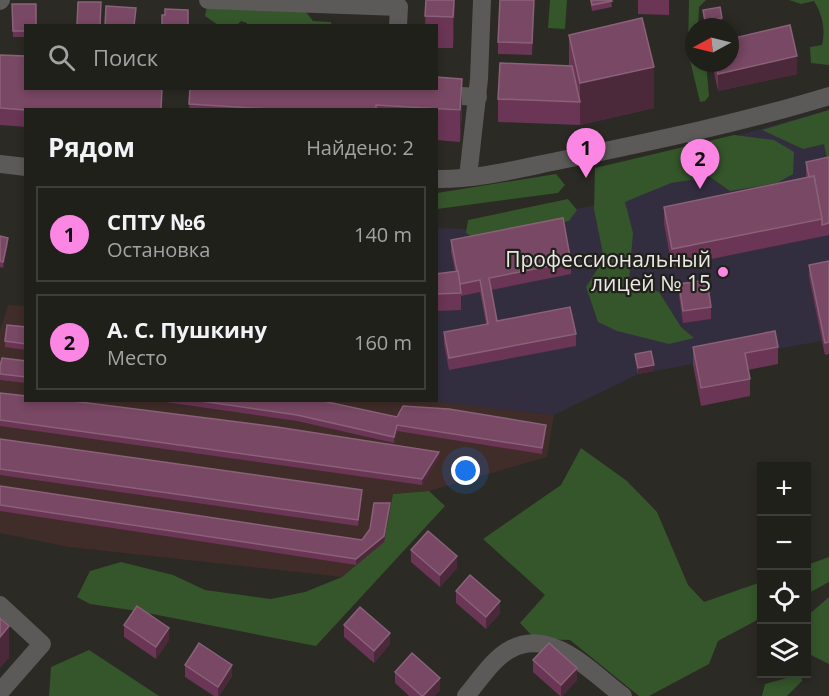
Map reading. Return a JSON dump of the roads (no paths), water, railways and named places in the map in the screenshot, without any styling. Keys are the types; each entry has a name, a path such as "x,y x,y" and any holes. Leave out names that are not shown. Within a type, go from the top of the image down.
{"street":[{"path":"208,0 399,7 398,24"},
{"path":"468,177 478,97 482,0"},
{"path":"397,90 397,92 478,97"},
{"path":"438,179 468,177 743,122 829,96"},
{"path":"0,165 24,167"},
{"path":"0,605 42,644 0,692"},
{"path":"466,696 509,649 526,643 545,642 563,651 623,696"}],"place":[{"name":"СПТУ №6","path":"586,178"},
{"name":"А. С. Пушкину","path":"700,189"},
{"name":"Профессиональный лицей № 15","path":"723,272"}]}
